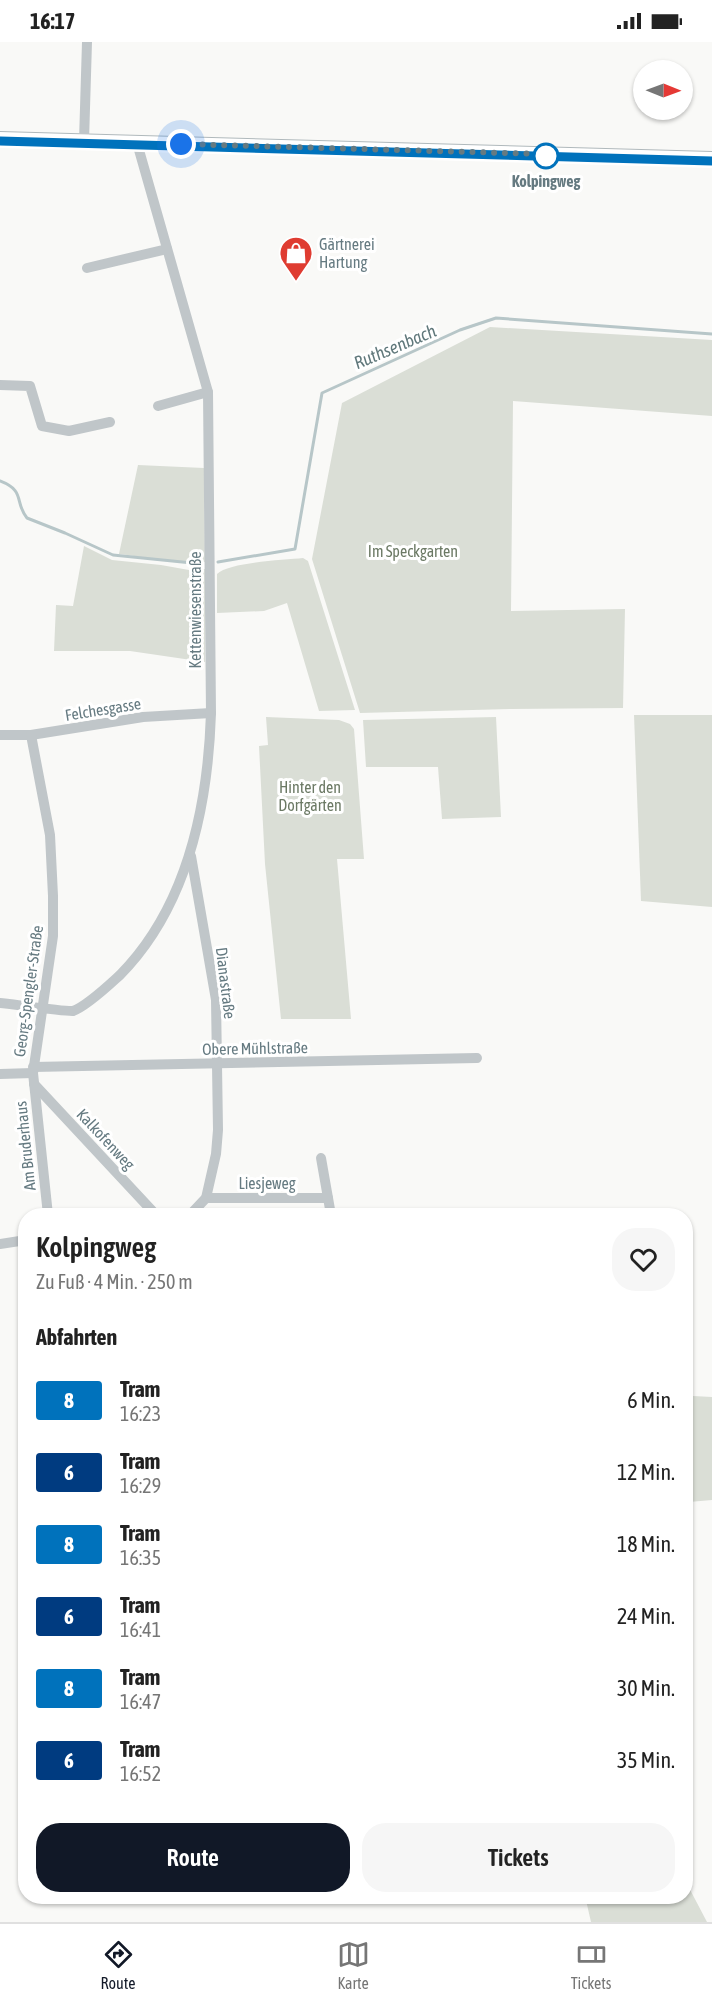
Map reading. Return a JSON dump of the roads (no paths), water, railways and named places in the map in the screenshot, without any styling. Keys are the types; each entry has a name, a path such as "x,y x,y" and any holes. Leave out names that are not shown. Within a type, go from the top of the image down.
{"street":[{"path":"84,141 87,42"},
{"path":"0,139 712,159"},
{"name":"Kettenwiesenstraße","path":"0,1003 72,1011 105,989 138,956 164,918 191,856 209,760 211,712 208,392 137,143"},
{"path":"87,268 167,249"},
{"path":"0,385 30,387 42,426 69,431 110,422"},
{"path":"158,406 208,392"},
{"name":"Felchesgasse","path":"0,735 31,735 142,717 211,712"},
{"name":"Georg-Spengler-Straße","path":"31,735 50,835 53,896 53,936 33,1075"},
{"name":"Dianastraße","path":"191,856 216,1000 218,1063 216,1154 206,1198"},
{"name":"Obere Mühlstraße","path":"0,1074 33,1075 218,1063 477,1058"},
{"name":"Am Bruderhaus","path":"33,1075 47,1208"},
{"name":"Kalkofenweg","path":"33,1075 150,1208"},
{"path":"321,1158 330,1208"},
{"path":"197,1208 206,1198"},
{"name":"Liesjeweg","path":"206,1198 328,1198"},
{"path":"0,1244 18,1241"}],"waterway":[{"name":"Ruthsenbach","path":"218,562 295,549 322,393 460,330 496,318 712,334"},
{"name":"Ruthsenbach","path":"0,481 17,493 27,518 113,555 202,564"}],"tram line":[{"path":"0,141 712,161"},
{"name":"8","path":"0,141 712,161"}],"place":[{"name":"Kolpingweg","path":"546,156"},
{"name":"Gärtnerei Hartung","path":"296,282"}],"park label":[{"name":"Im Speckgarten","path":"413,551"},
{"name":"Hinter den Dorfgärten","path":"310,796"}]}
